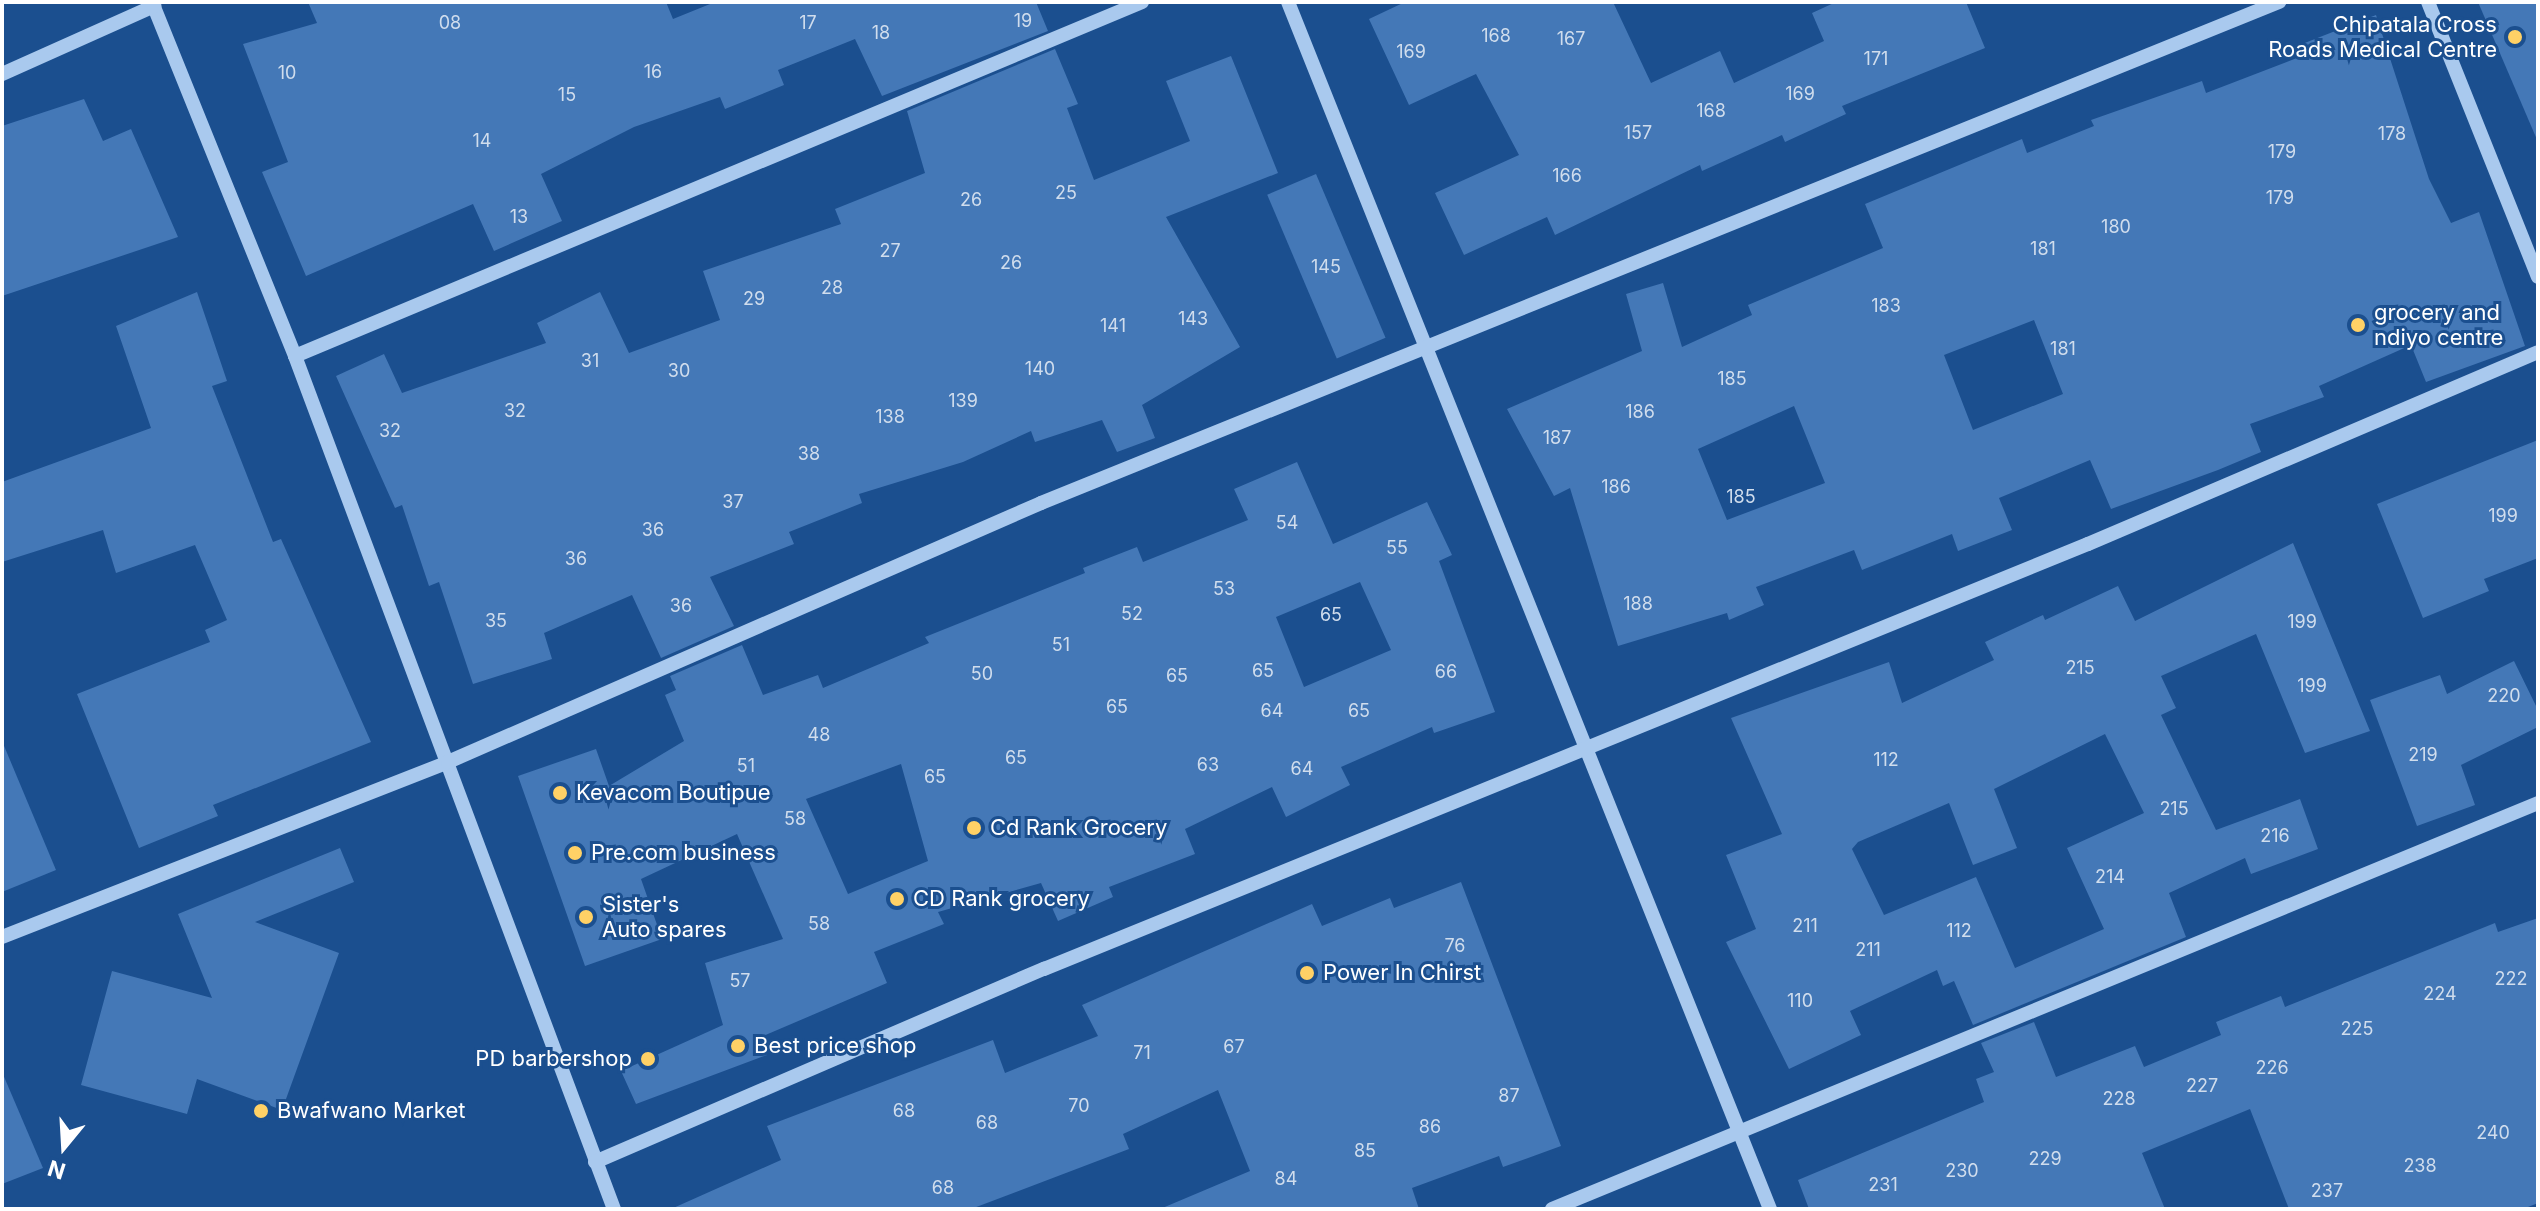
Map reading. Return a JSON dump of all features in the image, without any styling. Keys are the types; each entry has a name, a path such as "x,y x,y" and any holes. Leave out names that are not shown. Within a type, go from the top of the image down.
{"street":[{"path":"295,356 1142,2"},
{"path":"1288,2 1589,745 1770,1209"},
{"path":"2,937 448,762 910,557 1428,349 1871,162 2279,2"},
{"path":"2428,2 2538,277"},
{"path":"2,74 153,4 295,356 614,1209"},
{"path":"595,1162 1589,745 2538,352"},
{"path":"1552,1209 2538,803"}],"building":[{"path":"308,2 666,2 673,19 715,2 1036,2 1048,31 882,96 855,39 778,70 784,85 725,109 720,97 634,127 541,174 562,221 494,251 473,204 306,276 262,172 288,162 243,44 317,23"},
{"path":"1405,2 1613,2 1651,83 1720,51 1734,83 1824,41 1812,13 1836,2 1966,2 1985,48 1842,106 1846,114 1785,142 1782,135 1702,171 1700,165 1555,235 1547,217 1464,255 1435,193 1519,155 1476,74 1409,105 1369,19"},
{"name":"Chipatala Cross Roads Medical Centre","path":"2478,2 2538,2 2538,142"},
{"path":"2376,15 2429,179 2451,223 2479,212 2525,346 2426,382 2411,345 2319,386 2324,397 2250,424 2261,452 2218,470 2111,509 2090,460 1999,498 2012,530 1958,551 1952,534 1862,570 1854,550 1756,587 1764,605 1729,620 1727,613 1618,646 1570,488 1554,496 1507,409 1642,351 1626,294 1663,283 1682,347 1752,315 1748,305 1883,248 1865,204 2022,139 2027,153 2094,126 2091,120 2202,81 2206,93 2302,56 2297,46","holes":["2034,320 2063,394 1973,430 1944,355","1794,406 1825,483 1727,520 1698,449"]},
{"path":"1055,49 1078,104 1067,108 1094,180 1190,141 1166,81 1231,56 1278,173 1166,217 1240,347 1142,405 1155,438 1117,452 1102,420 1035,442 1031,431 963,462 859,494 862,503 789,532 794,544 710,577 734,626 661,658 632,595 544,633 552,659 473,684 439,582 429,586 402,505 395,508 336,376 384,354 402,393 546,343 537,323 600,292 629,353 720,320 703,271 841,224 835,209 925,173 907,111"},
{"path":"84,99 103,141 131,129 178,237 2,296 2,126"},
{"path":"1316,174 1386,338 1337,359 1267,195"},
{"path":"197,292 227,381 212,386 273,542 281,539 371,742 213,805 218,816 139,848 77,694 210,642 205,630 227,620 195,545 116,573 103,530 2,562 2,482 151,428 116,326"},
{"path":"2538,440 2538,558 2484,579 2489,591 2423,618 2377,504"},
{"path":"1297,462 1333,544 1427,502 1452,555 1439,561 1495,712 1434,733 1432,727 1341,767 1350,785 1286,817 1272,787 1185,829 1195,854 1109,887 1113,897 1058,921 1041,883 938,912 944,924 874,952 887,983 761,1037 767,1055 636,1104 621,1071 723,1025 705,963 783,939 737,834 641,879 662,939 585,966 518,776 596,749 609,786 684,741 665,695 676,690 670,676 742,645 763,695 818,675 823,688 929,643 925,637 1085,573 1083,568 1137,547 1143,562 1248,520 1234,489","holes":["1360,582 1391,650 1304,687 1276,617","901,764 928,861 848,894 806,799"]},
{"path":"2293,543 2370,731 2305,753 2256,634 2161,676 2176,708 2161,715 2216,830 2300,799 2318,849 2251,874 2245,858 2169,893 2186,937 1973,1025 1954,981 1943,986 1937,970 1850,1011 1861,1035 1789,1069 1726,942 1756,929 1726,855 1782,834 1731,718 1889,662 1902,703 1994,660 1985,642 2043,615 2045,620 2118,586 2135,621","holes":["2105,734 2144,813 2067,848 2104,929 2015,968 1976,877 1884,915 1852,849 1858,842 1949,803 1973,865 2017,848 1994,789"]},
{"path":"2514,661 2538,710 2538,727 2461,765 2475,805 2417,826 2370,700 2440,675 2447,694"},
{"path":"2,741 56,870 2,892"},
{"path":"340,848 354,882 255,922 339,953 282,1110 197,1079 187,1114 81,1085 112,971 212,998 178,914"},
{"path":"1461,882 1561,1146 1503,1167 1499,1156 1412,1188 1419,1209 1160,1209 1250,1171 1218,1090 1123,1134 1129,1149 971,1209 671,1209 781,1160 767,1126 993,1040 1005,1073 1098,1036 1082,1005 1312,904 1322,926 1390,898 1394,908"},
{"path":"2538,918 2538,1203 2523,1209 2289,1209 2250,1109 2142,1153 2165,1209 1809,1209 1798,1180 1984,1102 1976,1079 1994,1072 1981,1043 2034,1022 2056,1077 2135,1046 2144,1067 2221,1035 2216,1022 2281,996 2285,1007 2495,923 2498,932"},
{"path":"2,1072 43,1168 2,1184"}],"place":[{"name":"Chipatala Cross Roads Medical Centre","path":"2515,37"},
{"name":"grocery and ndiyo centre","path":"2358,325"},
{"name":"Kevacom Boutipue","path":"560,793"},
{"name":"Cd Rank Grocery","path":"974,828"},
{"name":"Pre.com business","path":"575,853"},
{"name":"CD Rank grocery","path":"897,899"},
{"name":"Sister's Auto spares","path":"586,917"},
{"name":"Power In Chirst","path":"1307,973"},
{"name":"Best price shop","path":"738,1046"},
{"name":"PD barbershop","path":"648,1059"},
{"name":"Bwafwano Market","path":"261,1111"}]}
